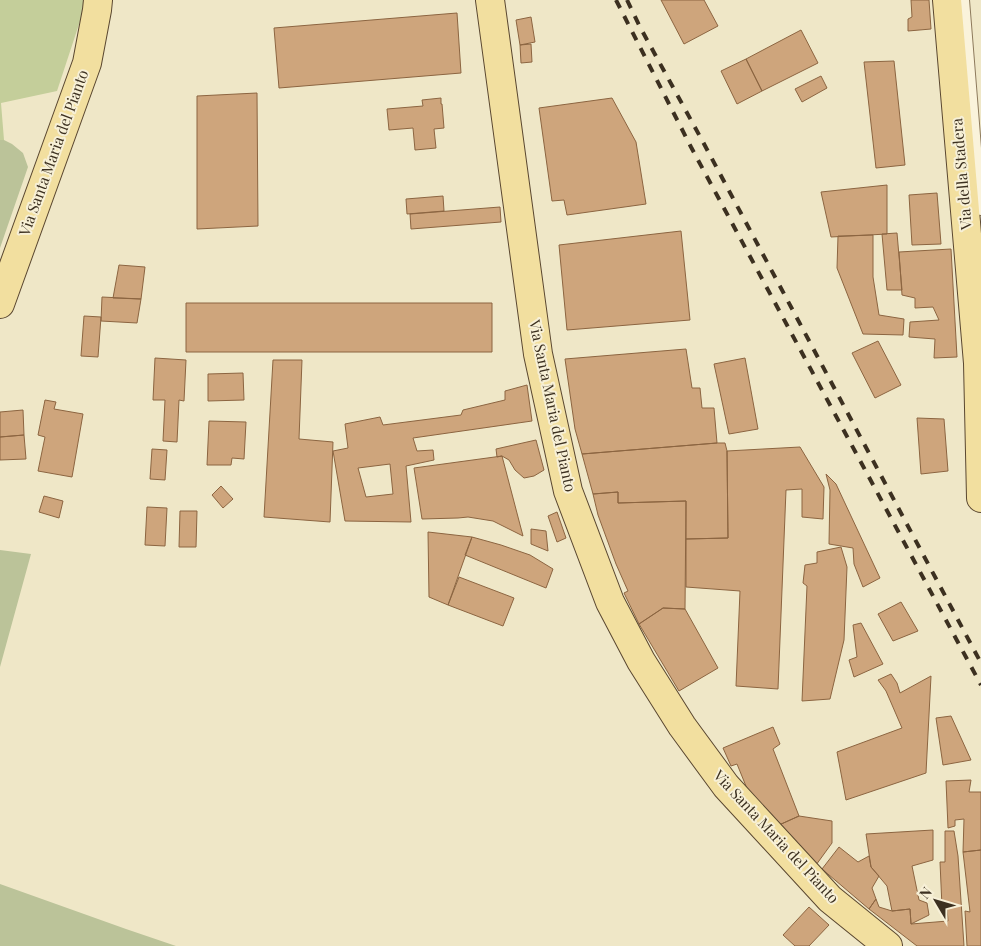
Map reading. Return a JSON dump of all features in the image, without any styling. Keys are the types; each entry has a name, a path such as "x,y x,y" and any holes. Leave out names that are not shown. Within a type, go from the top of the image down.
{"main road":[{"name":"Via Santa Maria del Pianto","path":"0,304 87,63 98,0"},
{"name":"Via Santa Maria del Pianto","path":"490,0 538,354 568,491 610,602 642,661 677,718 726,786 830,899 888,946"},
{"name":"Via della Stadera","path":"947,0 980,366 981,498"}],"lane":[{"path":"964,0 981,210"}],"green space":[{"path":"0,0 83,0 83,12 57,91 1,103 4,140 0,140"},
{"path":"0,140 12,144 23,153 28,167 0,248"},
{"path":"0,550 31,554 0,667"},
{"path":"0,884 126,929 176,946 0,946"}],"building":[{"path":"661,0 704,0 718,26 684,44"},
{"path":"911,0 929,0 931,29 908,31 908,19 912,17"},
{"path":"457,13 461,73 279,88 274,28"},
{"path":"531,17 535,42 520,45 516,20"},
{"path":"801,30 818,63 762,91 746,59"},
{"path":"531,44 532,62 521,63 520,45"},
{"path":"746,59 762,91 737,104 721,71"},
{"path":"894,61 905,165 876,168 864,62"},
{"path":"821,76 827,88 802,102 795,89"},
{"path":"257,93 258,226 197,229 197,96"},
{"path":"441,98 444,128 434,129 436,148 415,150 413,128 389,130 387,109 423,106 422,100"},
{"path":"612,98 636,142 646,204 567,215 564,200 552,201 539,108"},
{"path":"887,185 887,234 831,237 821,192"},
{"path":"937,193 941,244 912,245 909,195"},
{"path":"443,196 444,211 407,214 406,199"},
{"path":"500,207 501,222 411,229 410,214"},
{"path":"681,231 690,320 567,330 559,245"},
{"path":"897,233 902,290 887,290 882,234"},
{"path":"873,235 873,277 879,315 904,319 903,335 863,334 837,268 838,236"},
{"path":"951,249 957,357 934,358 935,339 909,337 910,322 939,320 933,307 915,308 915,298 902,295 899,252"},
{"path":"119,265 145,267 141,299 113,298"},
{"path":"102,297 141,299 137,323 101,321"},
{"path":"186,303 492,303 492,352 186,352"},
{"path":"84,316 101,317 98,357 81,356"},
{"path":"878,341 901,385 875,398 852,353"},
{"path":"686,349 692,388 700,388 702,408 714,408 717,443 582,454 575,429 565,359"},
{"path":"155,358 186,360 184,401 179,400 177,442 163,441 165,400 153,400"},
{"path":"745,358 758,429 729,434 714,364"},
{"path":"273,360 302,360 299,439 333,442 330,522 264,517"},
{"path":"243,373 244,400 208,401 208,374"},
{"path":"527,385 532,421 413,438 417,451 433,450 434,460 406,466 411,522 345,521 333,451 348,448 345,424 380,417 383,425 461,415 463,410 505,400 505,391","holes":["390,464 393,494 366,497 358,468"]},
{"path":"45,400 56,402 54,409 83,414 72,477 38,471 45,437 38,435"},
{"path":"23,410 24,435 0,437 0,412"},
{"path":"917,418 944,419 948,471 921,474"},
{"path":"209,421 246,422 244,459 232,458 231,465 207,465"},
{"path":"24,435 26,459 0,460 0,437"},
{"path":"536,440 544,470 534,476 524,478 515,470 509,460 502,456 497,457 496,449"},
{"path":"725,443 727,451 728,538 686,539 686,501 618,503 618,492 593,494 582,454"},
{"path":"800,447 824,487 823,519 802,517 802,489 786,490 778,689 736,686 740,591 686,587 686,539 728,538 727,451"},
{"path":"152,449 167,450 165,480 150,479"},
{"path":"502,456 523,536 493,521 468,517 422,519 414,468"},
{"path":"826,474 836,484 880,578 863,587 854,564 853,548 829,544 830,490"},
{"path":"221,486 233,499 223,508 212,495"},
{"path":"618,492 618,503 686,501 685,609 663,608 639,624 624,593 628,591 598,515 593,494"},
{"path":"44,496 63,501 59,518 39,512"},
{"path":"147,507 167,508 165,546 145,545"},
{"path":"180,511 197,511 196,547 179,547"},
{"path":"557,512 566,538 557,542 548,516"},
{"path":"531,529 546,531 548,551 531,544"},
{"path":"428,532 472,537 448,605 429,597"},
{"path":"472,537 530,555 553,569 546,588 465,555"},
{"path":"841,547 847,567 844,640 830,699 802,701 807,586 803,583 805,565 817,563 817,552"},
{"path":"459,577 514,598 503,626 448,605"},
{"path":"901,602 918,631 893,641 878,614"},
{"path":"663,608 685,609 718,668 679,691 639,624"},
{"path":"861,623 883,664 854,677 849,660 857,657 853,625"},
{"path":"891,674 897,683 900,693 931,676 926,773 846,800 837,752 902,728 886,691 878,680"},
{"path":"951,716 971,760 943,765 936,718"},
{"path":"773,727 780,744 773,749 799,816 779,825 748,791 737,764 731,766 723,748"},
{"path":"971,780 969,792 981,792 981,850 963,852 964,819 955,820 955,826 948,828 946,781"},
{"path":"799,816 832,821 832,843 816,865 779,825"},
{"path":"933,830 933,860 912,866 919,900 927,903 929,915 911,924 910,909 892,911 887,886 871,867 866,834"},
{"path":"945,831 954,831 958,856 964,946 917,946 869,909 876,899 879,907 892,911 910,909 911,924 948,921 947,908 942,907 940,862 945,862"},
{"path":"839,847 858,862 869,856 871,867 879,876 872,888 876,899 869,909 822,869"},
{"path":"981,850 981,946 967,946 965,911 970,912 963,852"},
{"path":"809,907 829,925 809,946 795,946 783,935"}],"railway":[{"path":"616,0 691,147 981,685"},
{"path":"627,0 981,663"}]}
